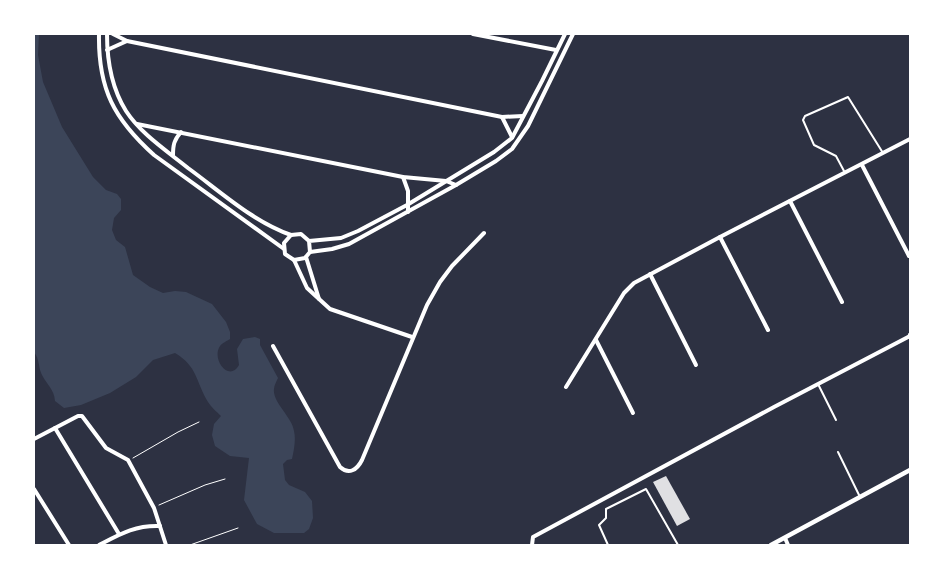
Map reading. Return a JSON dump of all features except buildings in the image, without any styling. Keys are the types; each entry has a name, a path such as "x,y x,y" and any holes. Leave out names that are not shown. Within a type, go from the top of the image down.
{"street":[{"path":"99,34 98,47 102,79 110,104 138,141 154,155 284,249 289,258 294,260 301,260 310,252 349,244 456,185 512,149 528,126 574,34"},
{"path":"107,34 107,50 112,81 126,112 137,124 149,136 232,201 264,223 291,235 301,234 309,241 310,252"},
{"path":"113,34 127,41 502,117 523,116"},
{"path":"474,34 556,50"},
{"path":"309,241 340,238 358,231 407,205 494,152 512,138 565,34"},
{"path":"107,50 127,41"},
{"path":"502,117 512,138"},
{"path":"137,124 403,177 446,181 456,185"},
{"path":"173,155 173,145 181,132"},
{"path":"566,387 624,294 634,283 720,236 884,154 910,139"},
{"path":"862,165 909,256"},
{"path":"403,177 408,191 408,212"},
{"path":"790,201 842,302"},
{"path":"273,346 340,467 348,472 357,468 362,460 412,337 440,282 452,266 484,233"},
{"path":"284,249 284,244 291,235"},
{"path":"720,236 768,330"},
{"path":"306,257 319,301"},
{"path":"294,260 307,288 319,301 330,309 412,337"},
{"path":"650,274 696,365"},
{"path":"532,545 533,537 910,336"},
{"path":"596,340 633,413"},
{"path":"34,439 81,415 106,448 128,460 154,508 166,545"},
{"path":"55,428 119,534"},
{"path":"771,545 910,470"},
{"path":"34,489 69,545"},
{"path":"99,545 119,534 139,527 160,526"},
{"path":"785,538 788,545"}],"lane":[{"path":"845,173 836,156 814,145 803,120 805,116 848,97 884,154"},
{"path":"818,384 836,420"},
{"path":"838,452 860,498"},
{"path":"608,545 598,525 606,518 606,510 646,489 678,545"}],"path":[{"path":"128,460 199,422"},
{"path":"154,508 205,485 225,479"},
{"path":"190,545 238,528"}],"shaded area":[{"path":"34,34 39,34 38,55 43,82 62,127 93,177 106,190 117,194 121,199 121,210 114,218 112,230 116,240 125,247 133,275 150,287 163,293 186,292 212,304 226,322 230,332 230,339 221,345 218,351 219,362 226,370 235,370 239,365 237,349 243,339 255,337 260,339 260,345 278,378 274,394 290,420 294,431 295,441 292,459 287,460 283,464 285,480 289,485 305,492 312,501 313,518 309,529 304,533 274,533 257,524 244,500 249,458 230,456 215,446 212,435 214,424 221,416 208,402 188,363 175,353 153,360 136,377 110,393 81,405 64,408 55,401 52,390 42,375 34,352"}]}
